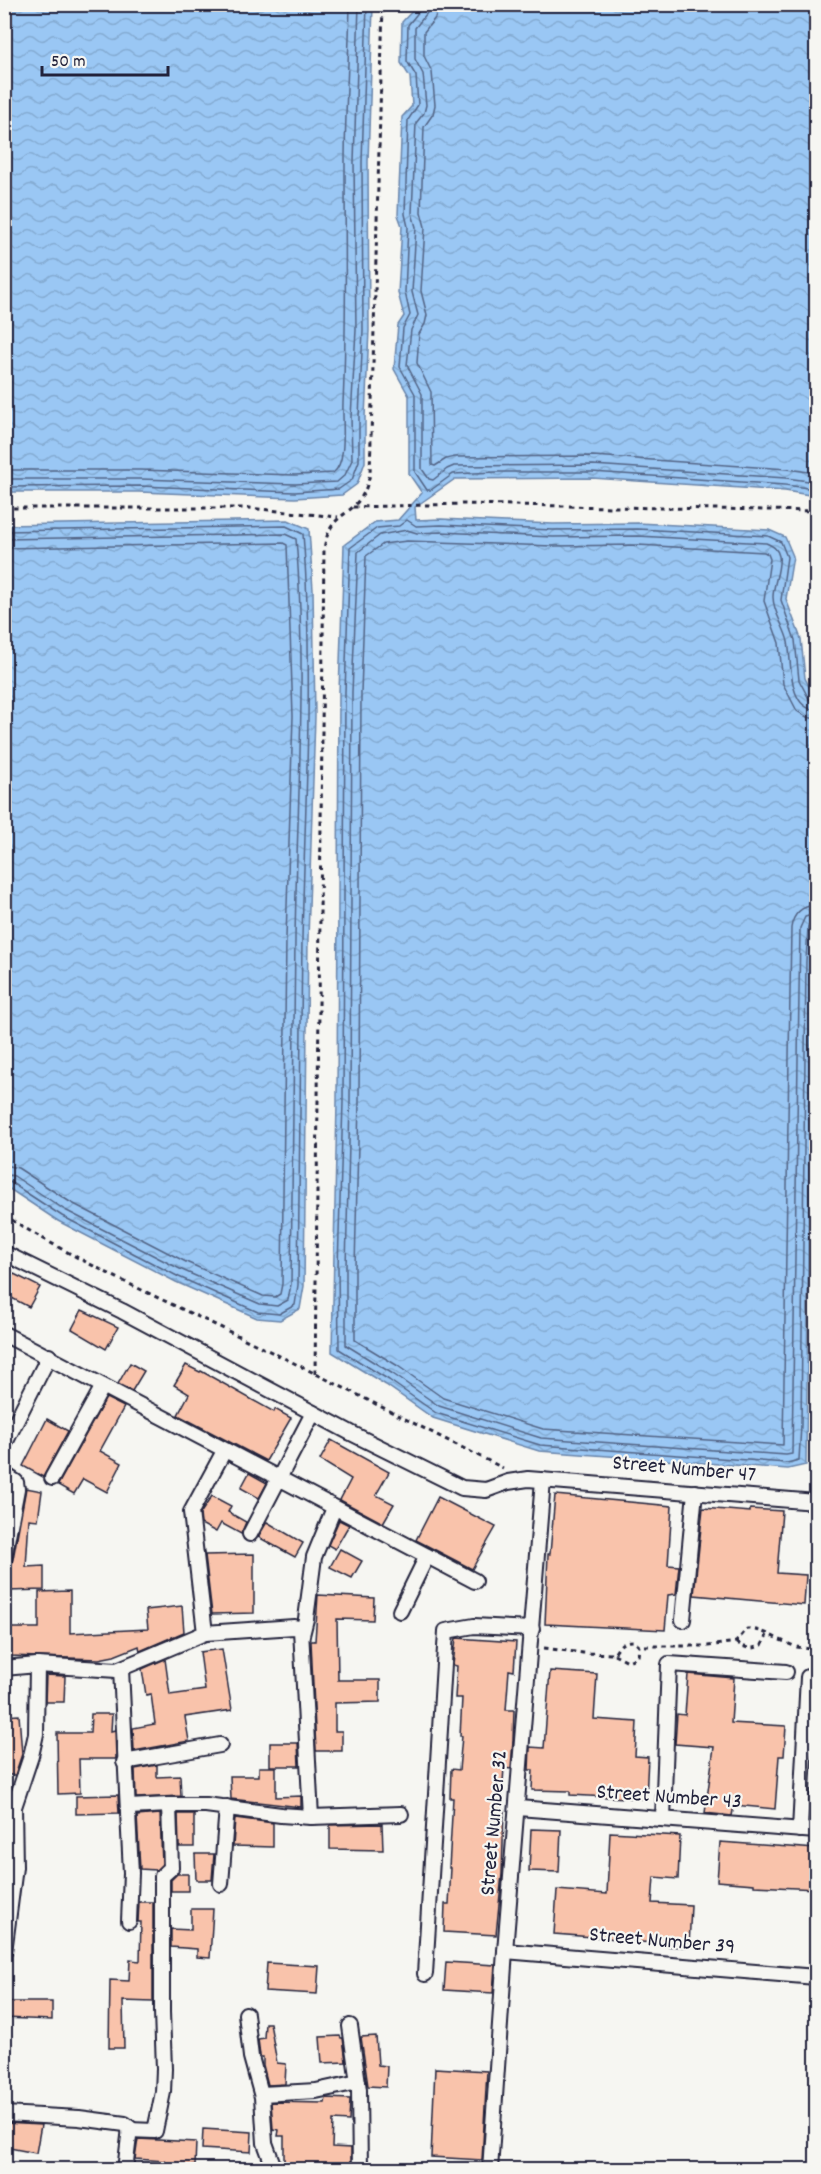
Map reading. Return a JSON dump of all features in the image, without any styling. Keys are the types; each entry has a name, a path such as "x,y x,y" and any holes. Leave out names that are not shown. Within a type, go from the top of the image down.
{"street":[{"name":"Street Number 47","path":"4,1252 462,1488 486,1490 508,1482 528,1479 816,1502"},
{"path":"4,1334 475,1581"},
{"path":"4,1445 49,1356"},
{"path":"52,1479 103,1386"},
{"path":"250,1534 313,1413"},
{"path":"205,1633 191,1512 224,1451"},
{"path":"4,1474 16,1482 17,1489 4,1557"},
{"name":"Street Number 32","path":"490,2169 505,1950 545,1480"},
{"path":"683,1620 695,1492"},
{"path":"311,1817 302,1635 314,1557 334,1508"},
{"path":"400,1611 427,1556"},
{"path":"424,1974 446,1631 474,1626 532,1629"},
{"path":"4,1668 37,1665 110,1671 121,1669 205,1633 294,1627 299,1628 302,1635"},
{"path":"663,1818 669,1664 786,1672"},
{"path":"4,1952 8,1888 15,1867 14,1807 36,1734 37,1665"},
{"path":"121,1669 124,1762 129,1807 131,1885 129,1921"},
{"path":"800,1830 808,1677"},
{"path":"124,1762 220,1746"},
{"path":"129,1807 169,1805 227,1807 311,1817 401,1814"},
{"path":"129,2130 155,2131 163,2092 162,1876 171,1868 169,1805"},
{"path":"221,1884 227,1807"},
{"name":"Street Number 43","path":"518,1808 816,1831"},
{"name":"Street Number 39","path":"505,1950 816,1977"},
{"path":"246,2014 251,2057 262,2094 265,2143 275,2169"},
{"path":"350,2026 358,2082 360,2169"},
{"path":"262,2094 316,2091 358,2082"},
{"path":"4,2114 79,2118 126,2124 129,2130 125,2169"}],"path":[{"path":"315,1374 324,549 326,537 338,517 353,507 362,496 370,474 382,4"},
{"path":"353,507 462,504 816,511"},
{"path":"4,508 249,508 338,517"},
{"path":"4,1215 32,1233 113,1276 528,1479"},
{"path":"614,1653 625,1641 633,1641 639,1646 708,1646 736,1642 747,1629 756,1629 797,1647 816,1650"},
{"path":"736,1642 743,1647 753,1649 762,1645 767,1635"},
{"path":"530,1646 564,1651 614,1653 628,1661 638,1657 639,1646"}],"water":[{"path":"416,4 816,5 816,496 785,491 592,478 455,479 415,507 416,520 553,524 638,523 769,530 785,537 793,556 786,599 801,639 805,678 816,701 816,861 812,963 806,1465 788,1469 539,1451 433,1418 386,1385 332,1352 337,1102 339,692 344,545 375,522 398,520 422,493 409,474 409,396 394,369 398,325 404,316 398,293 402,226 398,215 402,117 412,106 410,77 401,63 402,22 416,7"},
{"path":"4,5 373,5 368,162 369,330 365,462 357,484 342,495 295,498 139,492 5,492"},
{"path":"288,520 309,529 313,590 315,716 308,939 304,1286 300,1309 280,1320 257,1318 176,1282 58,1221 5,1186 4,525"}],"building":[{"path":"12,1273 40,1287 29,1307 4,1294 4,1287"},
{"path":"82,1310 118,1327 106,1349 72,1329"},
{"path":"130,1363 144,1371 132,1391 118,1384"},
{"path":"186,1365 274,1412 275,1409 291,1418 266,1461 178,1415 189,1394 174,1385"},
{"path":"106,1398 124,1407 100,1451 122,1463 107,1492 83,1479 74,1494 58,1485"},
{"path":"47,1419 68,1431 43,1477 23,1466"},
{"path":"331,1440 389,1472 376,1495 394,1504 383,1523 340,1500 351,1479 320,1460"},
{"path":"249,1473 267,1483 259,1498 241,1488"},
{"path":"26,1488 42,1491 38,1520 29,1519 26,1567 44,1566 44,1590 7,1591 6,1567 10,1567 13,1559"},
{"path":"555,1495 672,1506 668,1565 679,1566 676,1594 668,1595 665,1630 545,1624 548,1554 550,1554"},
{"path":"212,1496 231,1506 228,1512 246,1522 241,1534 221,1523 216,1532 201,1524 200,1514"},
{"path":"438,1497 496,1527 472,1569 416,1540"},
{"path":"703,1508 750,1512 750,1509 782,1511 777,1573 806,1575 804,1605 694,1595"},
{"path":"339,1520 349,1525 335,1549 328,1545"},
{"path":"267,1522 303,1543 295,1557 258,1537"},
{"path":"340,1549 362,1561 352,1578 330,1567"},
{"path":"254,1554 254,1613 212,1614 205,1555"},
{"path":"70,1591 70,1633 148,1629 146,1610 182,1606 184,1632 140,1651 139,1646 99,1659 9,1656 9,1628 39,1628 39,1592"},
{"path":"318,1595 374,1598 373,1620 337,1619 338,1680 380,1680 380,1702 335,1703 335,1731 342,1731 342,1751 316,1751 311,1641 315,1641"},
{"path":"456,1638 516,1642 514,1671 509,1670 506,1710 514,1710 513,1740 511,1769 504,1768 501,1810 504,1810 502,1874 496,1935 444,1932 445,1904 449,1904 451,1868 449,1868 453,1798 450,1798 451,1769 459,1770 462,1736 460,1736 462,1698 455,1698 457,1666 453,1665"},
{"path":"222,1649 232,1710 185,1717 189,1741 134,1751 133,1728 155,1724 151,1694 146,1695 142,1669 165,1659 170,1695 205,1690 200,1652"},
{"path":"550,1671 597,1674 594,1719 637,1722 635,1756 648,1757 646,1799 570,1795 570,1791 532,1790 533,1770 529,1770 530,1747 544,1748"},
{"path":"688,1674 734,1678 731,1723 786,1726 784,1756 779,1756 775,1809 734,1805 732,1816 705,1813 714,1747 675,1744 677,1714 685,1715"},
{"path":"46,1675 65,1676 64,1702 45,1702"},
{"path":"91,1714 112,1714 111,1731 115,1730 116,1758 79,1759 80,1793 58,1794 57,1733 90,1733"},
{"path":"19,1715 22,1754 15,1775 4,1775 4,1716"},
{"path":"270,1743 298,1743 299,1766 270,1766"},
{"path":"157,1765 157,1777 180,1776 181,1796 136,1798 135,1769"},
{"path":"259,1767 276,1767 276,1797 301,1796 301,1807 231,1799 230,1776 259,1776"},
{"path":"118,1795 119,1813 76,1814 76,1796"},
{"path":"160,1814 162,1864 156,1870 140,1869 137,1816"},
{"path":"178,1814 194,1814 194,1847 179,1847"},
{"path":"235,1818 273,1823 273,1847 233,1846"},
{"path":"382,1824 383,1850 330,1849 330,1825"},
{"path":"531,1829 561,1830 559,1872 529,1871"},
{"path":"610,1832 680,1836 678,1879 654,1877 652,1903 691,1905 689,1947 659,1946 659,1943 554,1934 557,1890 607,1894"},
{"path":"720,1842 816,1849 816,1889 754,1886 754,1884 717,1881"},
{"path":"195,1854 214,1854 212,1880 196,1880"},
{"path":"177,1874 188,1874 188,1891 171,1891 171,1880"},
{"path":"139,1902 153,1902 153,2002 123,2001 124,2048 109,2048 110,1980 129,1981 130,1960 140,1961"},
{"path":"191,1909 213,1909 210,1958 197,1957 197,1949 171,1947 171,1929 191,1930"},
{"path":"446,1962 495,1965 493,1993 444,1990"},
{"path":"267,1963 319,1966 317,1994 265,1991"},
{"path":"4,2002 52,2002 52,2020 4,2018"},
{"path":"265,2023 270,2023 277,2063 286,2064 285,2084 268,2085 263,2057 260,2057 258,2039 264,2038"},
{"path":"340,2036 343,2038 346,2062 322,2063 320,2037"},
{"path":"376,2036 378,2065 387,2066 386,2087 368,2086 361,2037"},
{"path":"435,2068 487,2071 482,2160 431,2157"},
{"path":"326,2098 350,2099 349,2121 333,2120 332,2147 351,2148 351,2166 331,2166 331,2169 284,2169 284,2136 278,2136 279,2130 273,2129 271,2102 325,2103"},
{"path":"4,2123 41,2125 36,2153 4,2147"},
{"path":"203,2129 252,2132 251,2152 202,2149"},
{"path":"138,2139 196,2142 195,2166 165,2165 165,2161 135,2159"}]}
